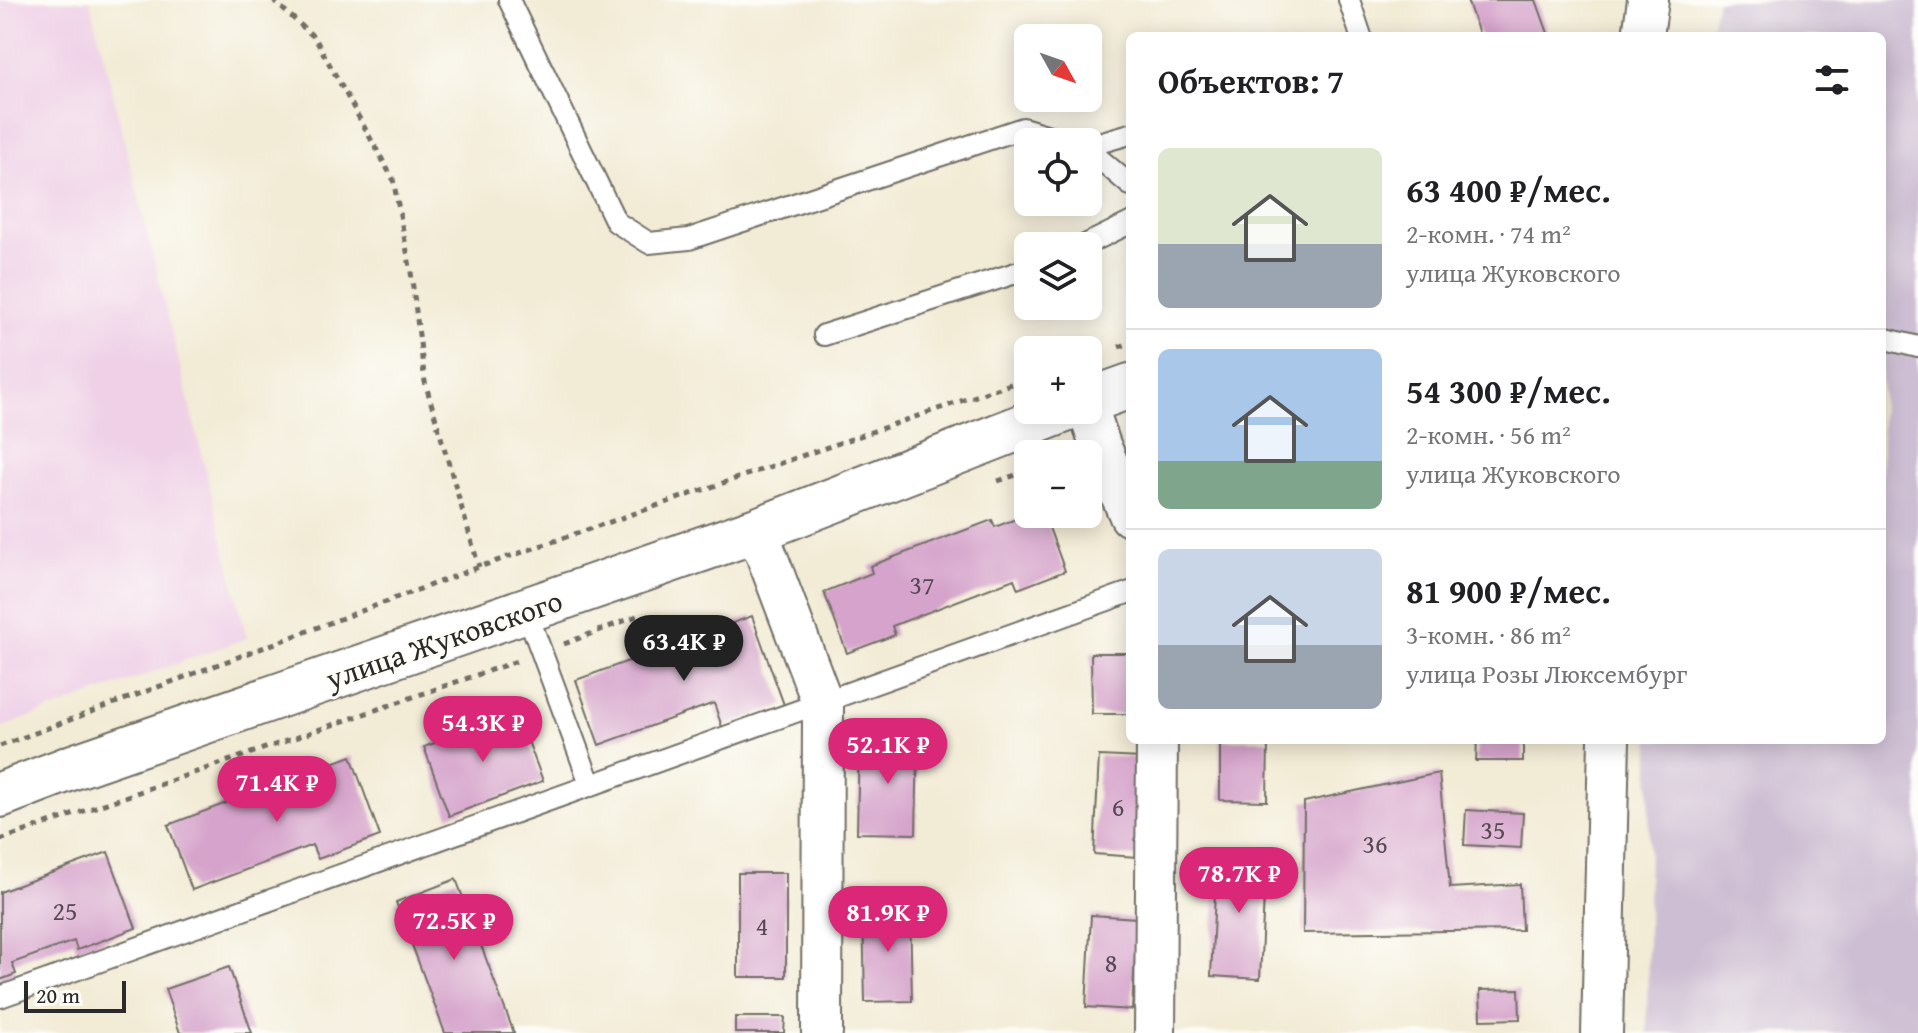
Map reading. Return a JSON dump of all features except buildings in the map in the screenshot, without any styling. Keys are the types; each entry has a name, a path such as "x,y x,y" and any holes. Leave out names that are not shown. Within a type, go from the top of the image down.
{"street":[{"path":"1644,32 1648,0"},
{"path":"1102,396 1126,387"},
{"name":"улица Жуковского","path":"0,795 757,530 1029,424"},
{"path":"1093,424 1126,507"},
{"path":"757,530 823,704 822,1033"},
{"path":"1155,1033 1157,744"},
{"path":"1605,1032 1609,744"}],"lane":[{"path":"509,0 616,222 649,243 689,239 1014,131"},
{"path":"1349,0 1360,32"},
{"path":"1102,143 1126,135"},
{"path":"1102,160 1126,181"},
{"path":"1102,237 1126,225"},
{"path":"824,335 1014,274"},
{"path":"1886,339 1918,347"},
{"path":"0,997 1126,593"},
{"path":"526,610 591,786"}],"path":[{"path":"273,0 315,38 393,179 411,272 425,382 479,567"},
{"path":"0,746 479,567 1014,383"}],"shaded area":[{"path":"0,0 90,1 247,638 0,728"},
{"path":"1717,0 1918,0 1918,1033 1647,1033 1650,744 1886,744 1886,32 1710,32"}]}
